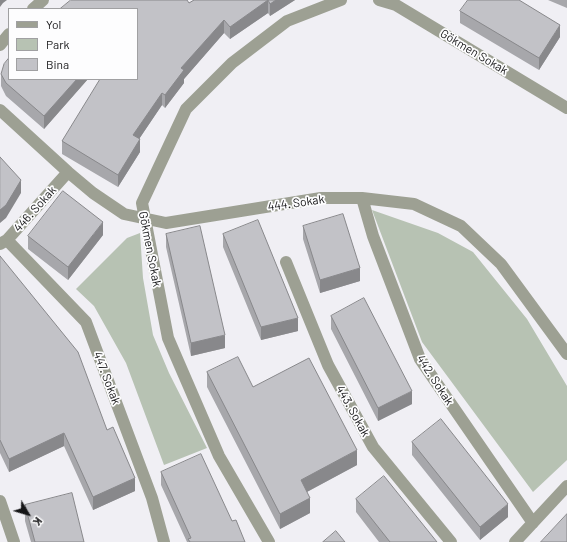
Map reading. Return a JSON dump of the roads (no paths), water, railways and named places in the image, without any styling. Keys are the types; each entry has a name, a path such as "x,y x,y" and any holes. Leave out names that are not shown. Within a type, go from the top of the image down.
{"street":[{"path":"34,8 42,0"},
{"name":"Gökmen Sokak","path":"269,542 219,456 168,338 143,218 142,203 186,109 232,63 287,21 341,0"},
{"name":"Gökmen Sokak","path":"379,0 396,5 567,108"},
{"path":"0,45 8,35"},
{"name":"444. Sokak","path":"0,110 93,193 124,214 166,222 321,198 362,198 414,204 461,226 501,264 567,354"},
{"name":"446. Sokak","path":"3,242 68,172"},
{"name":"442. Sokak","path":"362,198 373,236 420,359 533,523"},
{"name":"447. Sokak","path":"3,242 86,322 152,498 164,542"},
{"name":"443. Sokak","path":"286,262 328,365 373,447 451,542"},
{"path":"515,542 567,486"},
{"path":"0,501 14,542"}]}
